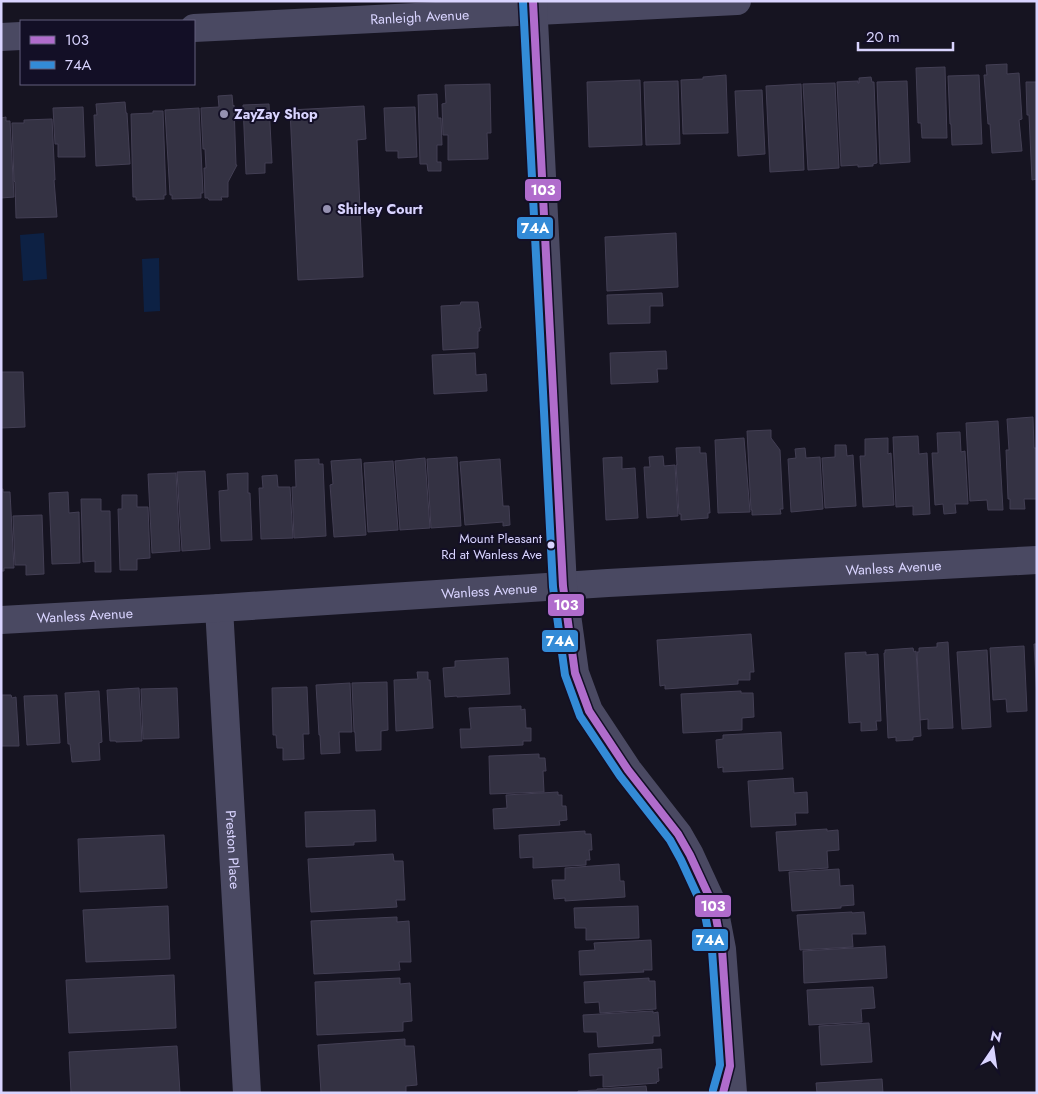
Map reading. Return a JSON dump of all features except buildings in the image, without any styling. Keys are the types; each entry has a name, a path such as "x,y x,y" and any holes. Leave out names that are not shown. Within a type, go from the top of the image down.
{"street":[{"name":"Ranleigh Avenue","path":"195,28 534,6 737,1"},
{"path":"534,6 534,45 563,586 575,673 590,711 628,770 678,834 714,907 722,949 733,1093"},
{"path":"1,37 20,36"},
{"name":"Wanless Avenue","path":"1,620 1037,560"},
{"name":"Preston Place","path":"219,608 247,1093"},
{"path":"723,1093 730,1066"}],"water":[{"path":"44,233 47,279 23,281 20,235"},
{"path":"159,258 160,311 144,312 142,259"}],"transit line":[{"name":"103","path":"533,1 563,586 575,673 589,711 628,770 678,834 714,907 722,949 730,1066 723,1093"},
{"name":"74A","path":"523,2 553,587 565,675 580,716 620,776 670,840 704,910 712,950 720,1065 713,1090"}],"place":[{"name":"ZayZay Shop","path":"224,114"},
{"name":"Shirley Court","path":"327,209"},
{"name":"Mount Pleasant Rd at Wanless Ave","path":"551,545"}]}
